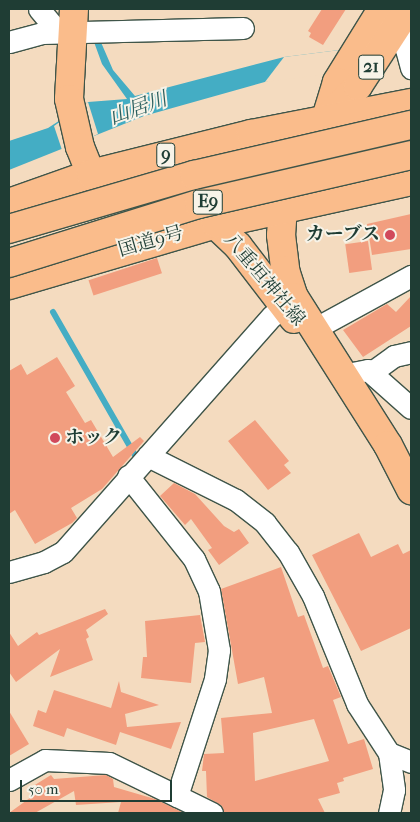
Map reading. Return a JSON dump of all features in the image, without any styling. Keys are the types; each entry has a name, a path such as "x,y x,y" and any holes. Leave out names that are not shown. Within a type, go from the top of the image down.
{"main road":[{"name":"21","path":"282,206 326,119 337,82 382,9"},
{"path":"68,25 70,116 91,174"},
{"name":"21","path":"326,119 410,27"},
{"name":"9","path":"9,203 91,174 251,134 411,102"},
{"name":"E9","path":"9,229 194,175 411,125"},
{"name":"E9","path":"9,263 199,204 411,155"},
{"name":"八重垣神社線","path":"91,174 110,189 175,199 198,208 216,224 314,329 388,445 411,490"},
{"name":"国道9号","path":"9,285 282,206 411,181"},
{"name":"八重垣神社線","path":"282,206 284,262 289,302 340,370"}],"street":[{"path":"39,9 68,25"},
{"path":"9,42 68,25 243,28"},
{"path":"410,27 406,49 411,68"},
{"path":"314,329 411,276"},
{"path":"9,572 44,562 63,552 128,476 289,302"},
{"path":"372,372 394,356 411,352"},
{"path":"340,370 372,372 383,385 411,408"},
{"path":"148,456 236,500 265,522 288,552 313,596 356,704 389,753 394,790 389,813"},
{"path":"128,476 194,559 206,581 214,613 219,650 215,678 177,796"},
{"path":"389,753 411,762"},
{"path":"9,780 45,760 108,763 212,813"}],"water":[{"name":"山居川","path":"100,40 113,70 135,96 284,57 411,41 144,116 9,170 9,141 48,128 88,102 127,99 102,64 94,42"}],"pier":[{"path":"411,41 411,63 265,82 284,57"},
{"path":"88,102 98,134 62,150 54,126"}],"building":[{"path":"322,9 346,9 323,45 309,37 311,33 308,31"},
{"name":"カーブス","path":"411,214 411,249 372,255 367,224"},
{"path":"368,241 372,270 349,273 345,244"},
{"path":"157,258 162,273 93,295 89,280"},
{"path":"411,296 411,326 363,357 343,330 387,304 396,312"},
{"name":"ホック","path":"57,357 75,386 66,392 85,423 91,420 113,457 140,437 144,441 102,489 71,508 77,518 72,523 35,544 15,510 9,514 9,371 21,364 27,375"},
{"path":"255,420 289,461 284,465 291,473 268,490 228,441"},
{"path":"174,483 195,494 224,526 234,532 239,529 249,543 219,565 208,550 212,548 191,519 185,525 160,496"},
{"path":"359,533 371,557 398,544 403,554 411,550 411,628 361,651 312,555"},
{"path":"281,567 298,617 304,615 323,668 328,666 341,697 333,700 348,744 364,739 373,769 343,778 344,781 337,783 340,793 318,799 325,813 224,813 222,806 207,797 206,771 202,771 204,754 224,753 221,718 272,713 264,677 238,684 221,589","holes":["314,719 329,761 255,781 253,733"]},
{"path":"105,609 108,614 86,630 89,637 86,639 93,660 50,677 60,649 16,682 9,672 9,632 18,646 37,632 39,635"},
{"path":"200,615 205,642 195,643 191,683 141,678 143,657 147,657 145,621"},
{"path":"119,681 121,692 159,705 125,714 127,727 181,722 171,749 120,732 116,745 67,728 64,737 33,726 38,710 46,713 54,690 111,708"},
{"path":"9,711 29,744 9,756"},
{"path":"51,775 54,779 106,775 113,779 114,787 155,799 184,813 118,813 121,802 76,805 74,791 35,813 9,813 34,795 30,788"}],"waterway":[{"path":"53,312 135,455"}],"place":[{"name":"カーブス","path":"390,235"},
{"name":"ホック","path":"55,438"}]}
